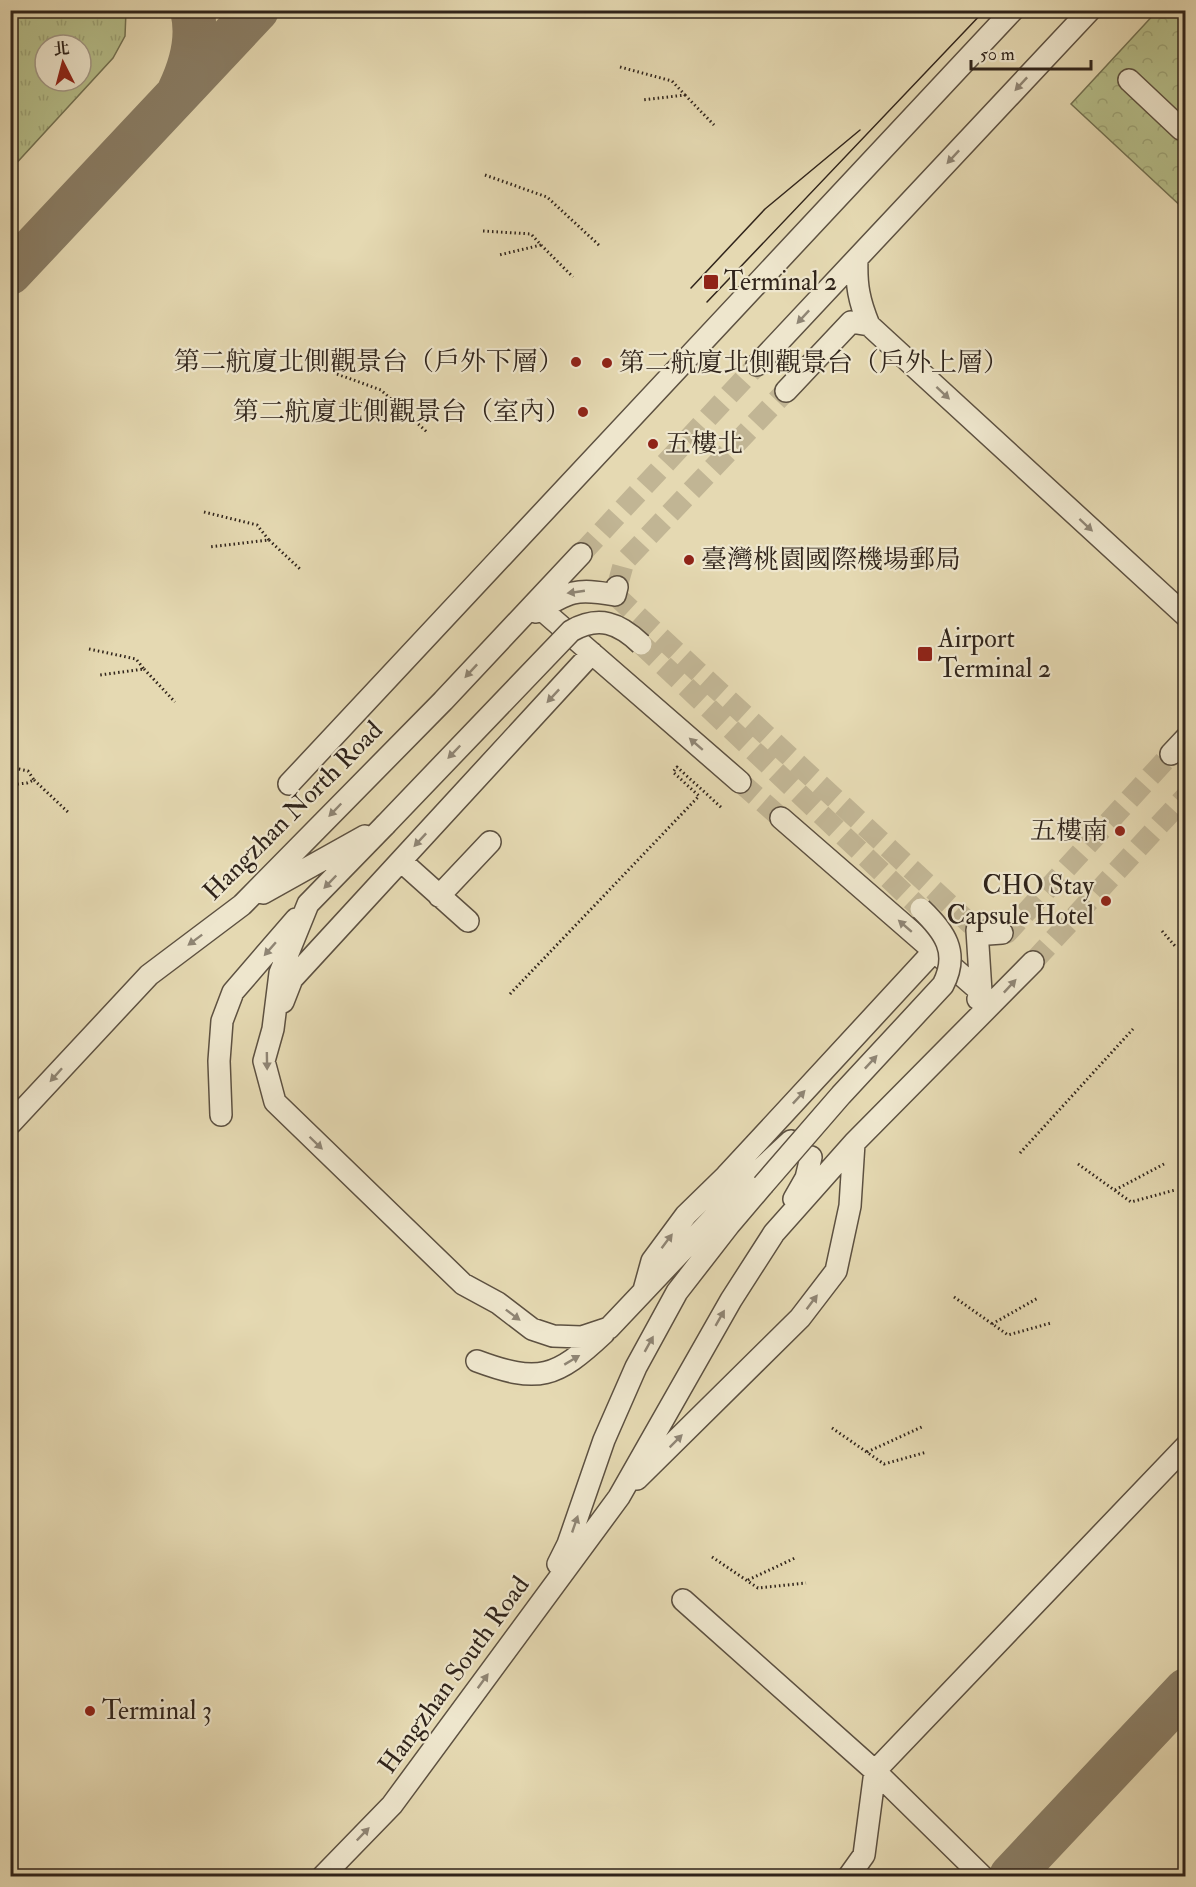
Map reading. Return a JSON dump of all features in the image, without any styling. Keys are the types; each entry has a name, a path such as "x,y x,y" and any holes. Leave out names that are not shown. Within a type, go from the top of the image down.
{"street":[{"path":"289,784 1013,10"},
{"path":"757,365 1090,10"},
{"path":"1129,80 1181,129 1185,130"},
{"path":"857,259 856,277 859,301 869,325 1185,616"},
{"path":"786,391 851,322 869,325"},
{"name":"Hangzhan North Road","path":"10,1124 149,975 242,905 442,701 580,554"},
{"path":"511,628 565,594 591,590 616,591"},
{"path":"541,609 740,782"},
{"path":"221,1115 219,1061 222,1021 233,992 308,904 571,631 583,624 598,621 614,625 630,634 641,644"},
{"path":"592,653 292,979 264,1060 275,1102 463,1284 498,1304 532,1329 553,1336 582,1337 609,1328"},
{"path":"1171,754 1185,738"},
{"path":"781,818 981,992"},
{"path":"242,905 385,825"},
{"path":"439,896 490,842"},
{"path":"401,861 468,921"},
{"path":"273,1029 280,973 308,904"},
{"path":"477,1361 504,1371 530,1375 553,1371 581,1354 757,1182 944,985 949,975 951,958 948,942 940,927 921,909"},
{"path":"958,1040 981,992 977,930 988,934 1002,933"},
{"path":"643,1293 652,1261 686,1215 726,1176 934,951"},
{"name":"Hangzhan South Road","path":"323,1876 392,1805 619,1497 730,1300 774,1233 854,1143 1033,962"},
{"name":"Hangzhan South Road","path":"619,1497 800,1318 836,1271 850,1206 854,1143"},
{"path":"774,1233 806,1178 811,1157"},
{"path":"532,1615 568,1544 604,1440 636,1367 677,1292 729,1225 757,1182"},
{"path":"849,1876 864,1855 875,1772 1185,1446"},
{"path":"683,1600 875,1772 982,1876"}],"path":[{"path":"621,67 672,81 714,125"},
{"path":"642,100 685,95"},
{"path":"485,175 547,197 601,247"},
{"path":"483,231 531,234 573,277"},
{"path":"499,255 541,245"},
{"path":"336,374 381,390 428,434"},
{"path":"342,404 395,403"},
{"path":"204,512 257,525 269,540 301,570"},
{"path":"209,547 269,540"},
{"path":"89,649 136,659 175,702"},
{"path":"100,675 144,669"},
{"path":"10,767 28,771 34,780 70,814"},
{"path":"510,994 699,796 673,772 677,767 723,809"},
{"path":"10,785 34,780"},
{"path":"1162,931 1175,946"},
{"path":"1020,1153 1133,1029"},
{"path":"1078,1164 1131,1202 1175,1190"},
{"path":"1114,1190 1164,1164"},
{"path":"954,1297 1008,1335 1051,1323"},
{"path":"992,1324 1038,1298"},
{"path":"867,1452 924,1426"},
{"path":"832,1428 884,1464 927,1452"},
{"path":"712,1557 758,1588 806,1583"},
{"path":"747,1581 795,1558"}],"green space":[{"path":"11,10 126,11 125,36 113,58 93,80 93,33 33,33 33,93 81,93 11,169"},
{"path":"1157,11 1185,11 1185,210 1071,104"}],"taxiway":[{"path":"179,91 193,52 195,31 192,10"},
{"path":"10,273 257,10"},
{"path":"1011,1876 1186,1690"}],"tunnel":[{"path":"581,554 757,365"},
{"path":"617,587 624,562 786,391"},
{"path":"615,595 977,930"},
{"path":"641,644 921,909"},
{"path":"1002,933 1007,933 1171,754"},
{"path":"740,782 781,818"},
{"path":"1033,962 1186,796"}],"tram line":[{"path":"707,302 985,10"},
{"path":"691,288 765,209 860,130"}],"place":[{"name":"Terminal 2","path":"711,282"},
{"name":"第二航廈北側觀景台（戶外下層）","path":"576,362"},
{"name":"第二航廈北側觀景台（戶外上層）","path":"607,363"},
{"name":"第二航廈北側觀景台（室內）","path":"583,412"},
{"name":"五樓北","path":"653,444"},
{"name":"臺灣桃園國際機場郵局","path":"689,560"},
{"name":"Airport Terminal 2","path":"925,654"},
{"name":"五樓南","path":"1120,831"},
{"name":"CHO Stay Capsule Hotel","path":"1106,901"},
{"name":"Terminal 3","path":"90,1711"}]}
